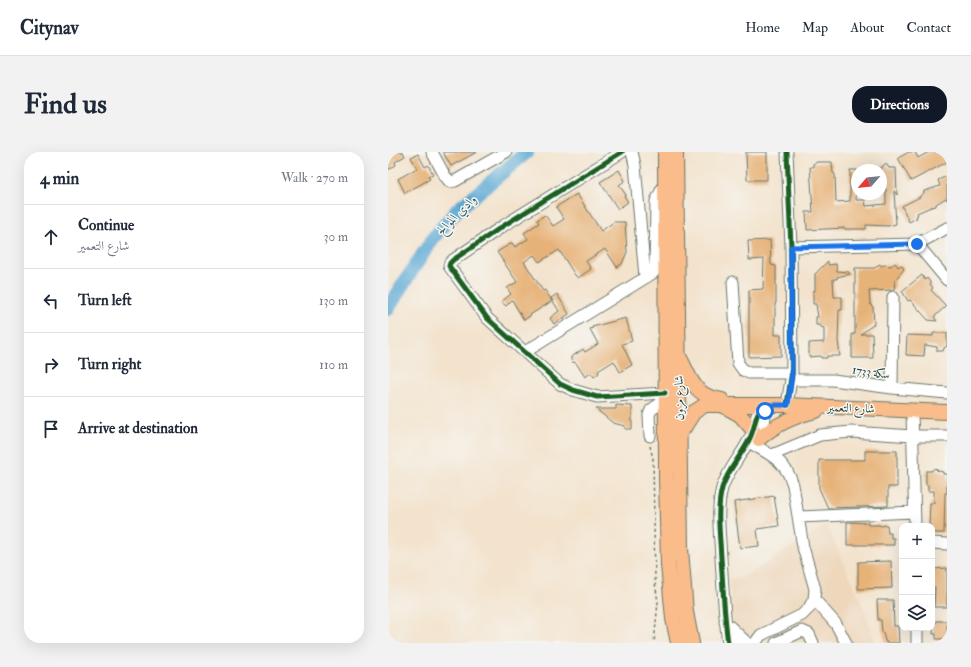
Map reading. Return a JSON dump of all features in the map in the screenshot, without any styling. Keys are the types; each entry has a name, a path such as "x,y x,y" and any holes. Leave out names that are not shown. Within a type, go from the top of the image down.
{"main road":[{"name":"شارع مزون","path":"665,152 665,397 668,565 673,619 678,643"},
{"name":"شارع مزون","path":"676,152 681,549 686,612 692,643"},
{"name":"شارع التعمير","path":"678,355 690,379 703,395 716,399 759,405"},
{"name":"شارع التعمير","path":"680,434 694,412 705,405 788,405 947,412"},
{"path":"722,405 740,415 755,438 788,419 831,407"}],"street":[{"path":"432,152 445,176 450,182 455,181 506,152"},
{"path":"622,152 503,226 450,263 449,266 487,318 560,384 573,390 597,397 665,397"},
{"path":"632,152 636,166 645,277"},
{"path":"787,152 791,247 792,377 788,405"},
{"path":"525,352 653,273 655,269 656,201 665,182"},
{"path":"791,247 917,244 947,228"},
{"path":"917,244 947,280"},
{"name":"سكة 1733","path":"733,282 738,363 743,370 749,373 833,380 892,388 947,393"},
{"path":"892,388 893,297"},
{"path":"650,436 649,415 651,410 665,397"},
{"path":"739,643 728,643 725,622 718,512 722,489 730,470 755,438 759,405"},
{"path":"912,411 914,523"},
{"path":"772,455 820,435 851,432 913,436 947,436"},
{"path":"755,438 782,463 790,474 794,485 805,556 815,589 814,599 809,608 802,615 761,635 755,643"},
{"path":"799,517 914,512"},
{"path":"935,543 947,544"},
{"path":"814,599 836,624 846,643"},
{"path":"725,622 747,643"},
{"path":"917,631 917,643"},
{"path":"776,643 802,632 806,632 809,634 813,643"}],"path":[{"path":"650,436 649,443 653,459 655,582 658,602 654,643"}],"shaded area":[{"path":"827,525 866,613 875,643 733,643 729,578 742,578"}],"building":[{"path":"388,152 403,152 405,156 395,162 396,165 388,170"},
{"path":"443,152 477,152 451,166"},
{"path":"746,152 767,152 767,180 747,180"},
{"path":"909,152 915,152 918,158 929,152 947,152 947,162 911,181 898,158"},
{"path":"418,154 425,167 428,165 433,174 428,176 430,179 405,193 398,179 417,168 411,157"},
{"path":"817,162 832,162 833,173 835,174 836,202 850,201 851,170 851,200 865,200 866,206 886,204 887,165 889,168 896,168 897,195 894,191 896,224 888,226 866,225 866,229 845,228 807,230 806,212 813,212 810,167 813,167 813,164"},
{"path":"619,170 625,181 619,185 626,195 624,196 628,202 618,209 600,182"},
{"path":"947,176 947,200 946,198 936,204 936,206 917,213 917,218 909,222 902,206 920,197 924,191 940,186 938,180"},
{"path":"577,194 601,231 614,222 625,222 627,252 622,264 617,267 605,249 586,261 591,269 578,278 559,250 539,262 534,255 524,262 543,291 545,290 552,301 524,320 512,300 506,306 501,302 511,294 507,288 517,282 497,252 512,243 515,247 528,239 524,233 539,223 537,220 545,215 553,226 564,219 556,207"},
{"path":"770,240 771,265 776,266 775,335 781,335 781,356 749,357 749,290 763,289 764,259 749,260 748,241"},
{"path":"828,261 828,265 836,264 837,271 849,272 850,274 833,279 834,297 842,297 842,310 839,310 838,341 840,356 827,356 827,358 821,358 821,356 809,357 809,343 824,342 824,328 820,325 816,325 816,317 818,317 816,304 813,304 813,291 815,291 815,274"},
{"path":"895,263 898,267 901,265 904,269 895,280 894,290 869,291 870,304 873,307 874,324 861,334 872,334 873,358 852,358 852,334 855,334 855,268 875,268 879,264 882,266 891,266"},
{"path":"922,275 925,280 927,278 933,288 931,290 946,306 934,317 937,321 928,320 910,300 908,301 902,291"},
{"path":"557,294 569,314 554,324 550,318 559,311 551,298"},
{"path":"626,318 632,341 622,344 632,365 620,372 614,361 598,371 599,373 594,377 591,373 585,377 576,363 572,362 571,357 583,349 585,352 598,344 590,329 593,328 592,327"},
{"path":"933,333 947,333 947,346 943,351 937,351 937,347 925,345 924,356 906,355 907,335 933,336"},
{"path":"616,405 632,406 632,429 625,429 625,426 613,423 596,409 616,409"},
{"path":"865,451 897,451 897,487 888,487 888,506 828,508 819,488 819,460 865,460"},
{"path":"935,468 938,471 943,472 943,474 947,474 944,533 935,533 935,523 929,523 930,503 934,503 934,491 928,491 928,485 926,485 926,471 931,471"},
{"path":"774,496 779,526 757,529 759,546 740,548 734,502"},
{"path":"847,522 868,523 868,525 881,526 887,525 888,533 891,533 891,538 894,538 894,545 847,545"},
{"path":"891,561 892,588 858,589 858,562"},
{"path":"947,568 947,607 935,607 935,569"},
{"path":"877,600 893,600 894,626 898,626 899,643 886,643 882,632 881,620 878,620"},
{"path":"936,621 947,621 947,639 936,639 936,634 933,634 933,631 935,631"}],"waterway":[{"name":"وادي الموالح","path":"400,289 434,237 457,210 527,152"},
{"name":"وادي الموالح","path":"388,309 398,293"}],"cycle path":[{"path":"622,152 503,226 453,260 449,266 487,318 560,384 573,390 597,397 665,393"},
{"path":"787,152 791,247 792,373 787,405"},
{"path":"728,643 719,532 720,497 722,488 731,468 750,438 758,412 764,405"}],"route":[{"path":"765,411 764,405 788,405 792,380 791,247 917,244"}]}
